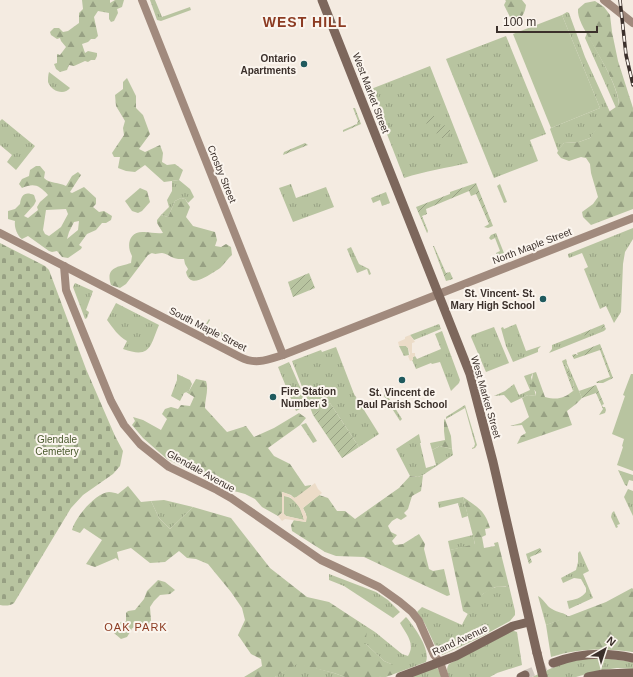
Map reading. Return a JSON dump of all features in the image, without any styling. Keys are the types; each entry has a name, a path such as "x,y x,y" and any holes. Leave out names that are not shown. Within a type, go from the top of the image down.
{"main road":[{"name":"West Market Street","path":"322,0 470,374 493,462 543,677"},
{"name":"Rand Avenue","path":"400,677 472,649 513,626 529,622"},
{"path":"553,663 573,656 583,655 608,654 633,658"},
{"path":"588,677 602,674 633,673"}],"street":[{"name":"Crosby Street","path":"142,0 283,355"},
{"path":"604,0 633,23"},
{"name":"North Maple Street","path":"439,294 633,218"},
{"name":"South Maple Street","path":"0,233 246,360 254,362 283,355 439,294"},
{"name":"Glendale Avenue","path":"64,266 66,290 110,401 124,425 140,444 169,467 231,498 321,560 370,582 388,592 412,612 419,622 434,655 440,662 445,677"}],"green space":[{"path":"82,0 110,0 110,3 115,0 124,0 122,7 117,9 118,13 114,21 111,22 109,19 109,13 98,11 94,17 98,36 95,39 91,39 82,44 85,53 88,51 97,53 95,60 88,62 85,61 74,66 69,65 67,70 60,72 56,69 54,64 57,63 57,54 60,55 66,47 60,38 57,39 51,35 50,32 54,28 59,28 63,32 68,31 79,23 79,13 83,9"},
{"path":"150,0 155,0 162,17 190,7 191,10 161,21 157,20"},
{"path":"505,0 522,0 526,5 525,11 520,18 514,20 511,19 504,5"},
{"path":"595,1 604,7 610,15 618,61 633,108 633,209 591,225 583,217 582,212 593,204 598,197 590,164 586,158 581,157 569,161 561,158 557,153 564,143 579,142 590,138 607,113 619,105 616,89 612,80 583,28 578,13 578,9 585,3"},
{"path":"567,12 569,13 585,57 610,112 590,138 579,142 564,143 558,151 550,129 600,108 562,15"},
{"path":"562,15 600,108 551,128 513,34"},
{"path":"587,33 615,89 619,106 616,108 585,38"},
{"path":"506,36 546,134 530,140 538,161 494,178 446,59"},
{"path":"430,66 468,163 428,171 404,178 371,89"},
{"path":"49,72 70,88 64,92 61,92 52,88 48,82"},
{"path":"127,78 136,96 136,108 143,115 150,134 139,149 145,152 160,145 163,153 162,162 167,165 175,164 183,170 179,180 164,182 145,165 135,172 118,168 120,157 114,157 112,153 124,135 123,128 125,121 116,106 115,95 123,89 123,82"},
{"path":"353,108 355,108 361,124 343,132 343,130 357,124 358,121"},
{"path":"431,113 437,119 430,127 424,121"},
{"path":"2,119 35,146 16,170 7,162 12,155 0,145 0,121"},
{"path":"443,124 451,131 444,140 435,132"},
{"path":"305,143 308,145 283,155 284,152"},
{"path":"36,166 40,166 45,172 44,178 46,180 66,186 72,176 78,172 81,175 70,192 72,193 84,187 96,198 96,204 93,207 99,212 104,211 112,216 111,220 106,223 102,223 96,230 87,234 79,245 82,247 81,249 68,258 62,257 57,251 49,251 28,236 22,239 16,231 15,221 8,219 8,211 15,209 20,204 22,196 28,193 34,195 36,201 24,216 28,218 38,210 37,207 40,202 48,195 39,187 33,185 22,188 19,184 22,179 29,176 30,170","holes":["66,209 68,214 61,227 49,236 45,234 43,230 46,210","79,221 78,230 67,239 74,222"]},
{"path":"179,180 190,189 194,197 188,203 185,199 181,198 175,201 168,217 161,215 169,207 167,200 172,191 172,181"},
{"path":"476,183 493,226 488,228 484,227 489,224 476,194 471,196 469,191 426,209 427,214 422,216 428,231 427,233 416,207 450,194 450,192"},
{"path":"291,184 296,198 326,187 334,207 293,222 279,188"},
{"path":"500,184 507,202 504,203 497,186"},
{"path":"140,188 147,191 150,202 142,211 138,213 132,211 125,201"},
{"path":"386,192 390,203 382,206 380,200 373,203 371,198"},
{"path":"181,198 185,199 190,207 186,217 193,226 215,232 217,240 215,246 221,247 226,244 231,247 232,255 219,269 202,279 194,281 188,277 186,272 188,269 184,259 176,259 162,253 152,253 148,255 126,284 120,288 111,285 111,271 117,267 131,263 132,256 129,243 132,236 139,232 163,233 157,223 157,220 161,215 168,217 175,201"},
{"path":"633,228 633,239 625,252 623,264 621,312 614,323 606,306 600,309 584,269 588,267 582,253 569,258 568,254"},
{"path":"496,233 506,258 499,261 496,253 500,251 495,238 491,240 489,238 491,235"},
{"name":"Glendale Cemetery","path":"0,243 45,266 49,270 86,369 123,451 120,466 113,474 83,495 71,508 14,603 6,606 0,605"},
{"path":"433,246 446,273 450,272 453,279 446,281"},
{"path":"351,247 359,264 369,269 371,274 369,275 367,269 357,273 347,249"},
{"path":"309,273 315,288 293,297 288,282"},
{"path":"75,283 93,291 86,310 89,312 87,318 85,319 73,287"},
{"path":"116,303 159,325 148,349 139,352 132,352 123,349 127,341 118,334 107,320"},
{"path":"209,319 210,320 207,325 212,327 210,331 199,325 201,322 206,324"},
{"path":"439,324 441,329 414,340 410,335"},
{"path":"516,324 526,351 541,346 538,349 538,352 513,362 506,346 501,328 503,327 504,329"},
{"path":"604,324 605,327 583,336 580,334"},
{"path":"494,327 509,363 486,372 471,337 472,335"},
{"path":"605,327 606,329 604,331 549,353 552,349 552,345 580,334 582,335"},
{"path":"217,330 231,337 229,339 233,341 232,343 215,334"},
{"path":"442,331 460,380 451,391 440,362 431,363 416,369 412,360 415,356 417,359 441,349 435,334"},
{"path":"600,344 613,378 603,383 597,383 596,382 610,377 600,350 574,359 572,355 578,355 577,353"},
{"path":"399,346 406,346 408,348 409,355 404,356"},
{"path":"336,347 354,394 379,434 359,447 330,403 313,415 292,361 321,350 322,352"},
{"path":"566,359 567,362 565,364 569,371 568,376 573,381 573,391 562,361"},
{"path":"566,361 579,391 573,391 573,381 568,376 568,368 565,364"},
{"path":"289,362 308,405 296,411 278,367"},
{"path":"536,372 545,397 560,398 573,391 579,391 582,398 567,411 572,425 517,444 521,436 526,433 522,425 510,426 521,423 529,417 522,398 528,395 536,396 536,392 531,386 533,373"},
{"path":"533,373 531,377 536,396 528,395 511,403 504,395 494,396 505,391 514,384 519,395 530,390 524,376"},
{"path":"177,374 190,380 192,384 189,391 184,393 180,401 171,396 177,380"},
{"path":"631,374 633,374 633,471 617,465 624,439 612,434 625,396 623,395"},
{"path":"196,379 206,381 207,391 205,408 227,432 246,426 254,437 274,428 299,413 306,418 300,425 268,448 274,456 290,464 305,486 311,485 308,493 294,498 291,495 282,492 282,513 278,516 262,507 255,499 245,494 227,489 167,459 143,438 132,425 135,421 133,417 143,420 161,430 167,419 162,414 165,409 171,407 178,409 181,405 190,406 194,397 186,392 189,391"},
{"path":"596,385 604,404 602,405 606,410 605,413 599,415 603,409 596,393 582,398 579,391"},
{"path":"385,392 402,419 400,421 384,396"},
{"path":"330,403 359,447 342,458 313,415"},
{"path":"465,405 477,445 472,449 475,444 465,408 446,419 446,417"},
{"path":"445,419 451,436 452,449 440,446 432,450 430,443 445,440"},
{"path":"306,423 317,441 313,443 301,425"},
{"path":"419,434 426,468 436,465 432,450 440,446 452,449 453,455 418,477 410,476 396,449"},
{"path":"618,470 633,475 633,481 629,480 627,486 625,485"},
{"path":"423,475 421,491 412,496 408,509 404,513 407,516 401,520 397,518 388,526 391,532 397,535 392,541 395,545 403,544 419,534 425,544 424,549 429,569 433,571 444,569 450,595 447,596 364,557 336,556 325,552 292,531 291,525 294,520 306,522 306,514 303,508 319,495 328,498 337,511 345,511 355,519 399,488 410,476 418,477"},
{"path":"128,486 141,502 151,501 159,518 170,529 193,507 231,518 270,568 307,597 329,602 358,621 367,631 366,638 360,644 366,644 384,661 391,664 396,670 392,675 379,677 345,677 297,664 275,677 244,677 262,666 261,659 251,654 238,635 245,620 242,608 208,564 196,559 187,558 179,551 165,562 150,563 131,548 117,552 119,561 116,558 95,567 86,564 102,540 84,528 80,533 72,530 77,519 92,501 104,493 109,492 118,494"},
{"path":"628,489 633,491 633,516 624,497"},
{"path":"284,496 295,501 302,512 304,520 286,516 284,514"},
{"path":"463,497 468,516 462,518 458,503 439,508 438,502"},
{"path":"463,497 476,506 486,517 490,528 485,529 486,535 482,537 484,548 495,546 494,543 498,542 509,586 495,587 483,594 468,614 463,611 450,550 475,544"},
{"path":"164,500 193,507 170,529 159,518 151,501"},
{"path":"614,511 620,524 617,525 618,527 616,528 611,517"},
{"path":"473,535 475,545 450,550 448,541"},
{"path":"540,548 542,552 530,557 532,562 529,564 526,554"},
{"path":"580,551 589,571 583,574 593,598 569,609 567,601 582,596 586,592 586,588 581,579 574,578 563,583 561,578 576,570 578,553"},
{"path":"329,574 376,592 388,600 400,612 393,618 344,586 329,580"},
{"path":"158,580 165,582 175,590 170,594 160,595 154,601 150,607 151,620 149,626 134,627 130,630 126,630 126,613 128,611 135,610 144,599 147,591"},
{"path":"509,586 515,611 515,615 510,621 477,639 442,655 439,654 425,624 417,612 422,607 462,625 475,602 484,593 496,587"},
{"path":"632,588 633,652 582,650 551,657 546,625 606,602"},
{"path":"538,596 550,608 569,617 546,625"},
{"path":"406,617 421,638 426,651 426,662 386,677 379,677 391,664 384,661 366,644 360,644 358,621 375,632 402,654 408,656 411,643 400,623"},
{"path":"126,621 126,625 130,630 132,629 127,637 121,639 114,633 115,627 121,622"},
{"path":"512,631 517,632 522,665 497,673 490,677 449,677 447,667 449,664"},
{"path":"604,658 633,662 633,669 617,668 597,671 576,677 532,677 563,663 583,659"},
{"path":"297,663 334,673 345,677 275,677"},
{"path":"437,667 442,677 408,677"}],"shaded area":[{"path":"410,335 415,342 412,343 412,353 415,353 415,356 413,357 413,360 410,361 408,356 410,354 408,348 406,346 399,346 398,342"},
{"path":"315,483 322,493 303,508 307,517 306,522 285,519 282,521 278,516 282,513 282,492 295,498","holes":["284,496 290,497 300,508 304,520 286,516 284,514"]}],"tunnel":[{"path":"525,675 553,663"}],"railway":[{"path":"620,0 626,55 633,85"}],"place":[{"name":"Ontario Apartments","path":"304,64"},
{"name":"St. Vincent- St. Mary High School","path":"543,299"},
{"name":"St. Vincent de Paul Parish School","path":"402,380"},
{"name":"Fire Station Number 3","path":"273,397"}],"district":[{"name":"WEST HILL","path":"305,22"},
{"name":"OAK PARK","path":"136,627"}]}
